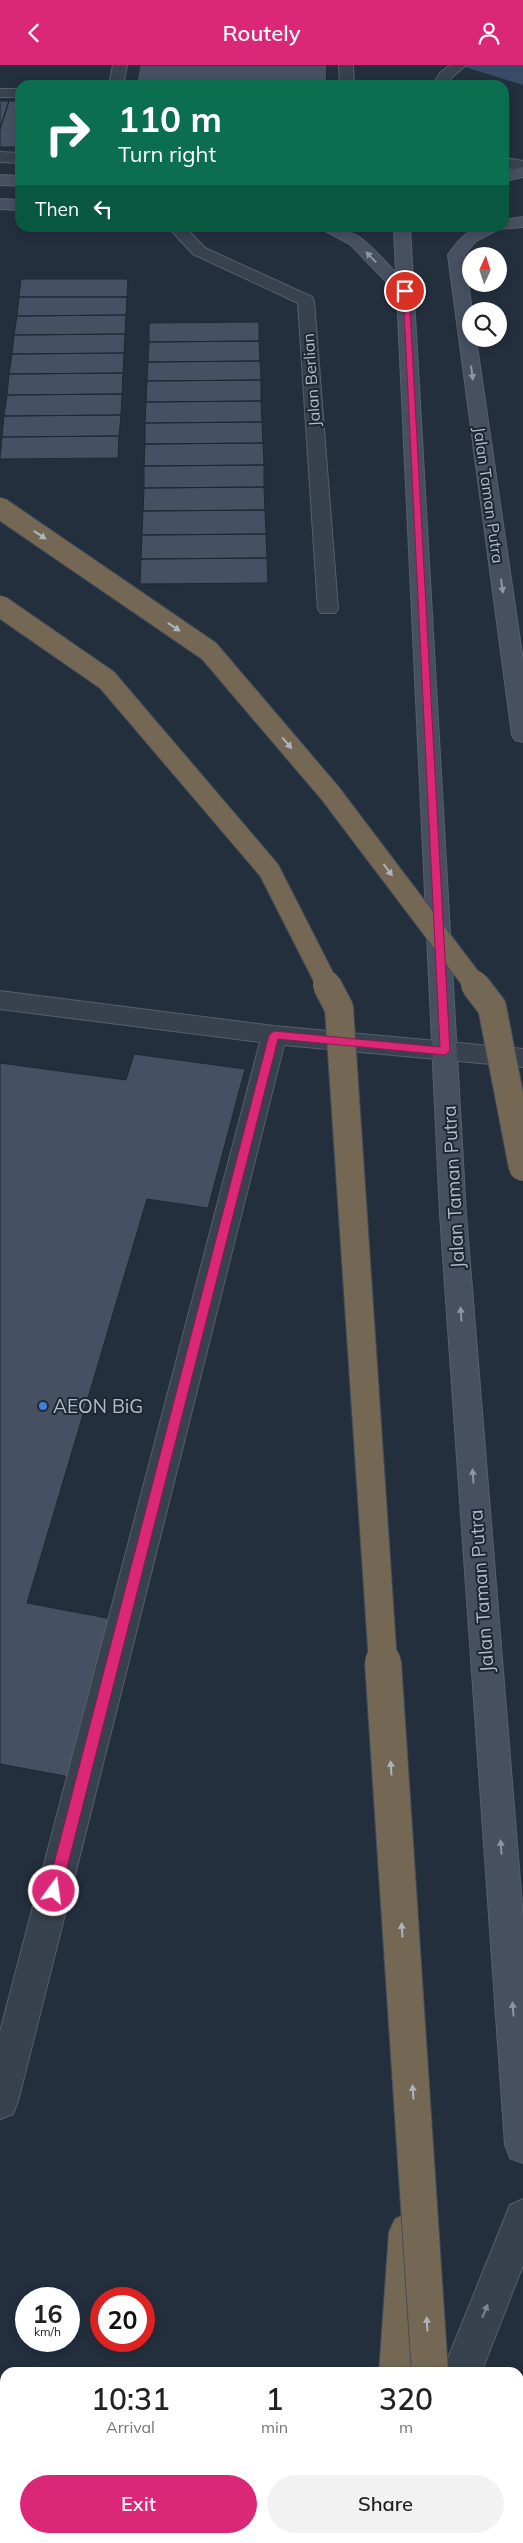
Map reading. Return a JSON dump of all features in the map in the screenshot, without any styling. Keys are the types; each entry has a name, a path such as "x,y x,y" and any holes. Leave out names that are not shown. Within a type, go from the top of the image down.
{"highway":[{"path":"0,508 209,651 330,793 492,1007 523,1167"},
{"path":"0,606 107,680 269,870 340,1008 416,2133 430,2367"},
{"path":"398,2367 416,2133"}],"street":[{"path":"117,80 120,65"},
{"path":"346,65 347,80"},
{"path":"442,80 459,65"},
{"path":"0,93 15,93"},
{"path":"0,157 15,158"},
{"path":"509,164 523,166"},
{"path":"509,173 523,172"},
{"path":"0,180 15,181"},
{"path":"0,204 15,205"},
{"path":"509,217 523,218"},
{"path":"509,224 523,221"},
{"name":"Jalan Berlian","path":"181,232 199,251 306,301 328,609"},
{"path":"337,232 356,241 405,291"},
{"name":"Jalan Taman Putra","path":"402,232 453,1214 523,2145"},
{"name":"Jalan Taman Putra","path":"482,232 470,238 456,255 523,735"},
{"path":"0,1000 274,1035 523,1058"},
{"path":"0,2101 274,1035"},
{"path":"463,2367 523,2218"}],"water":[{"path":"457,65 523,65 523,85 509,80"}],"building":[{"path":"140,65 327,65 326,80 137,80"},
{"path":"0,101 9,101 0,129"},
{"path":"9,101 15,101 15,147 0,147 0,129"},
{"path":"21,279 128,279 127,297 19,297"},
{"path":"19,297 127,297 126,315 17,316"},
{"path":"126,315 125,334 14,335 17,316"},
{"path":"259,322 259,341 149,342 149,323"},
{"path":"125,334 124,353 12,354 14,335"},
{"path":"259,341 260,361 148,362 149,342"},
{"path":"124,353 123,373 9,374 12,354"},
{"path":"260,361 261,380 147,381 148,362"},
{"path":"123,373 122,394 7,395 9,374"},
{"path":"261,380 261,401 146,402 147,381"},
{"path":"122,394 121,415 4,416 7,395"},
{"path":"261,401 262,422 145,423 146,402"},
{"path":"121,415 119,436 2,437 4,416"},
{"path":"262,422 263,443 145,444 145,423"},
{"path":"119,436 118,458 0,459 2,437"},
{"path":"263,443 264,465 144,466 145,444"},
{"path":"264,465 264,487 144,488 144,466"},
{"path":"264,487 265,510 143,511 144,488"},
{"path":"265,510 266,534 142,535 143,511"},
{"path":"266,534 267,558 141,559 142,535"},
{"path":"267,558 268,583 140,584 141,559"},
{"name":"AEON BiG","path":"134,1054 245,1069 208,1208 147,1199 27,1603 112,1619 70,1777 0,1764 0,1063 126,1080"}],"place":[{"name":"AEON BiG","path":"43,1406"}],"route":[{"path":"54,1891 274,1035 445,1051 405,291"}]}
